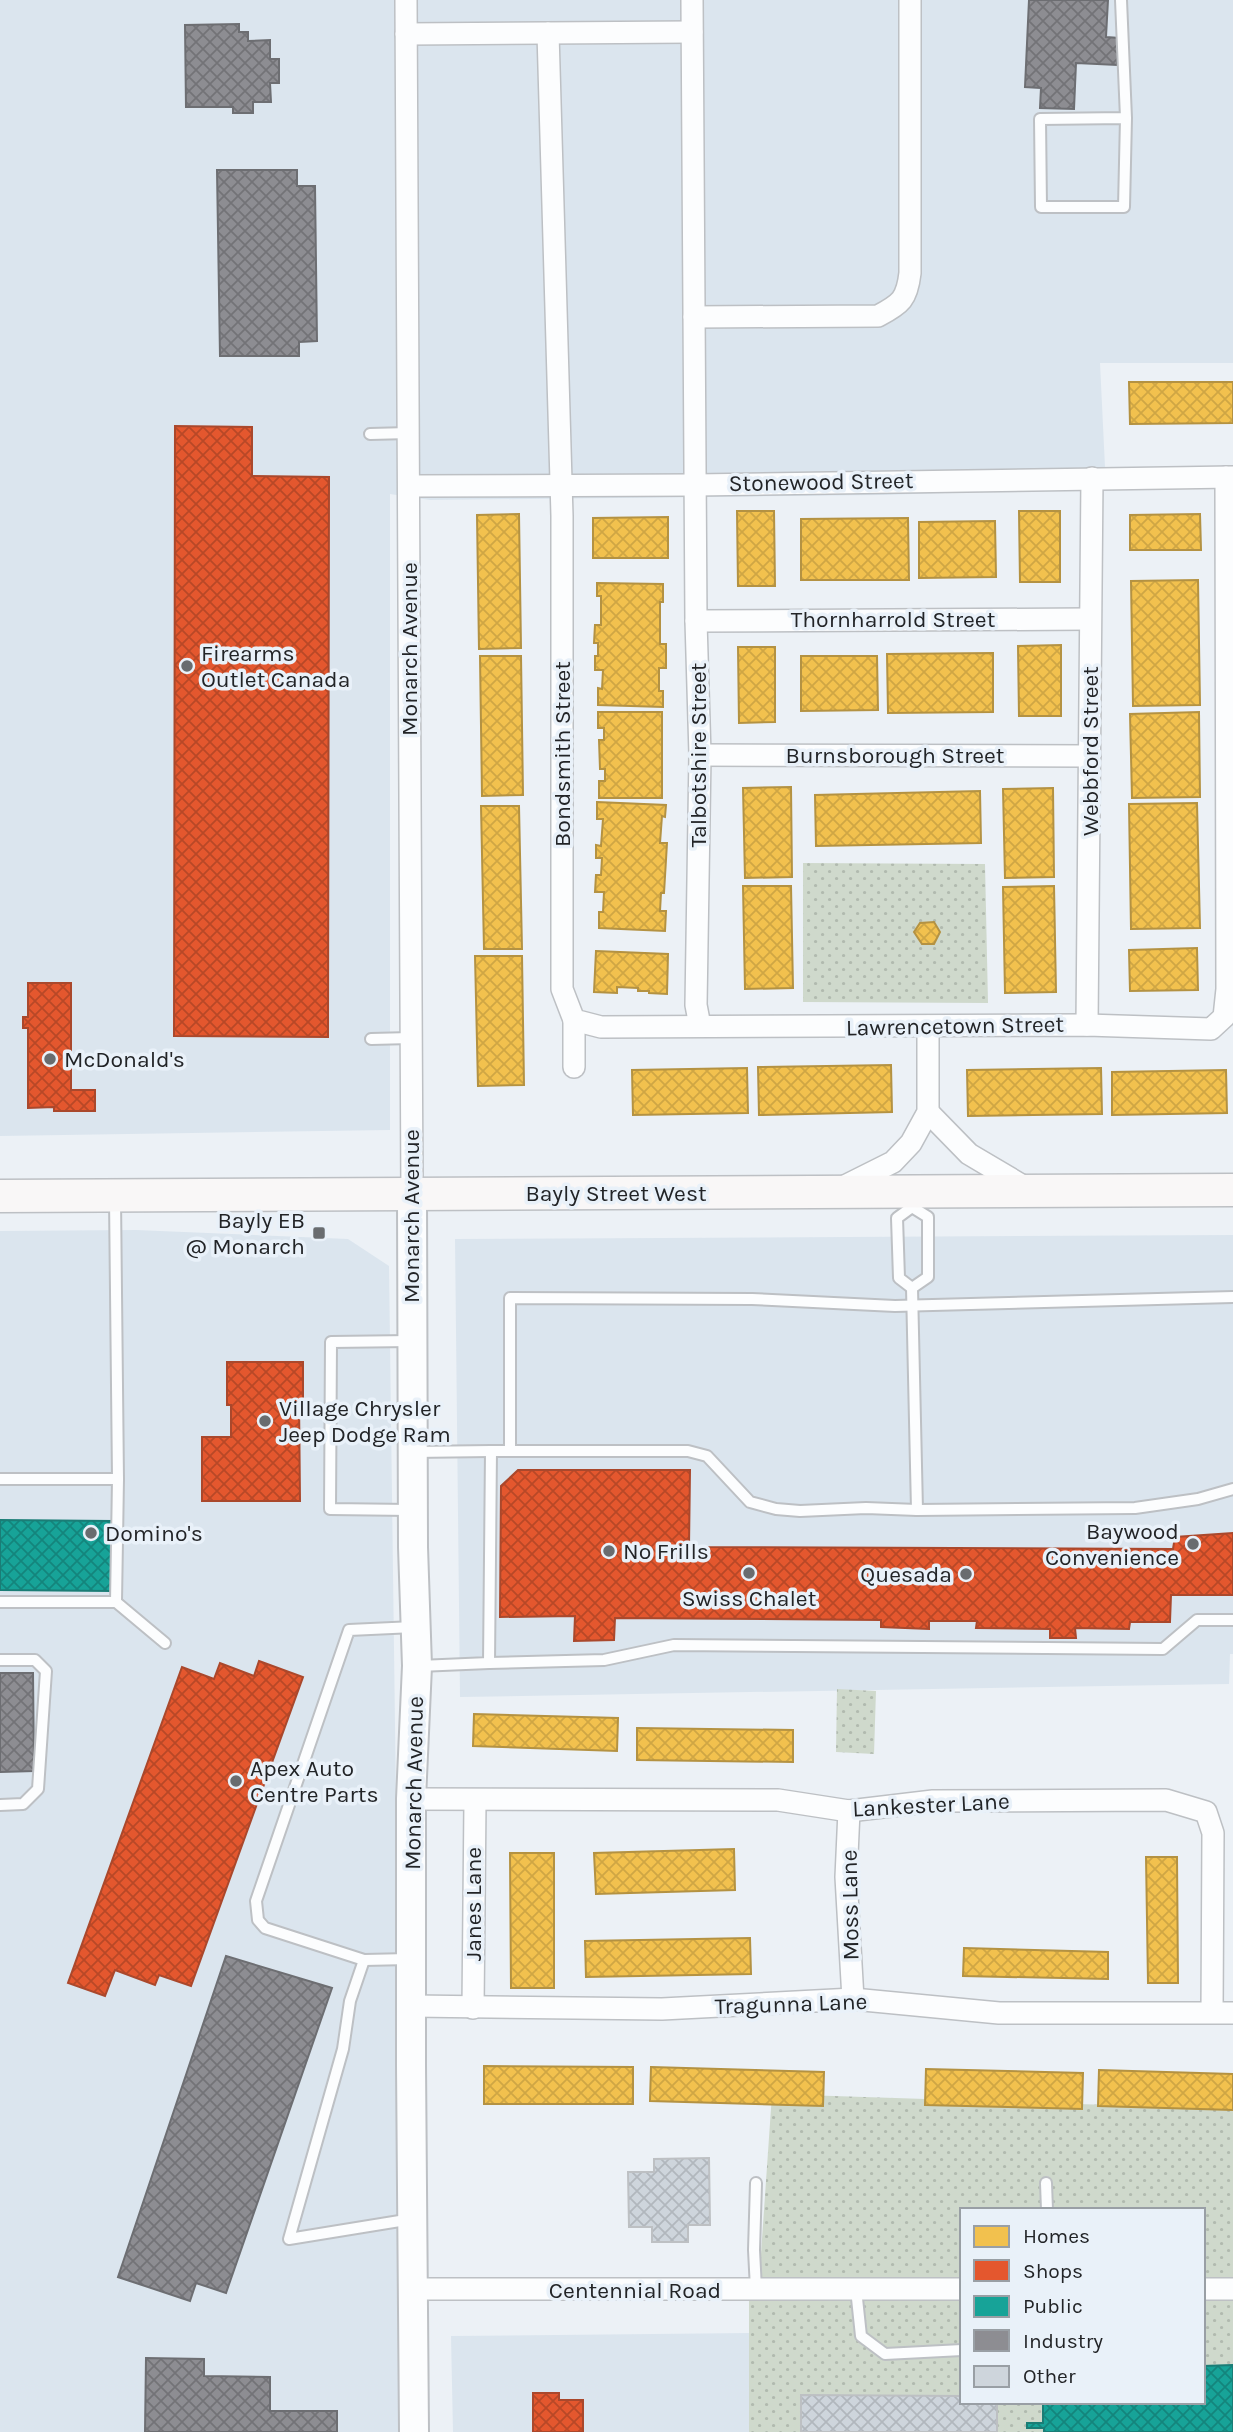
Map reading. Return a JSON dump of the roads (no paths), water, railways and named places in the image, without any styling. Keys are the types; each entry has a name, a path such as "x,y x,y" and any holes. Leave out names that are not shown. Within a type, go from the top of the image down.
{"main road":[{"name":"Bayly Street West","path":"0,1196 834,1192 911,1199 1031,1191 1233,1190"}],"street":[{"name":"Monarch Avenue","path":"406,0 412,1452 417,1666 411,1799 414,2432"},
{"name":"Talbotshire Street","path":"692,0 696,621 700,755 696,1005 700,1026"},
{"path":"694,317 878,316 894,308 908,294 911,0"},
{"path":"406,34 692,32"},
{"name":"Bondsmith Street","path":"548,33 561,485 562,989 574,1020 574,1067"},
{"name":"Stonewood Street","path":"409,486 695,485 1230,477"},
{"name":"Lawrencetown Street","path":"700,1026 1087,1025 1211,1029 1224,1017 1227,989 1230,477"},
{"name":"Webbford Street","path":"1087,1025 1092,478"},
{"name":"Thornharrold Street","path":"696,621 1090,619"},
{"name":"Burnsborough Street","path":"700,755 1090,756"},
{"path":"574,1020 601,1027 700,1026"},
{"path":"834,1192 893,1162 911,1143 928,1112 928,1026"},
{"path":"928,1112 969,1154 1031,1191"},
{"name":"Lankester Lane","path":"411,1799 778,1800 849,1811 933,1801 1166,1800 1206,1812 1213,1833 1223,1920 1223,2012"},
{"name":"Janes Lane","path":"473,2008 475,1801"},
{"name":"Moss Lane","path":"849,1811 846,1877 853,1999"},
{"name":"Tragunna Lane","path":"412,2006 662,2010 853,1999 999,2013 1223,2012"},
{"name":"Centennial Road","path":"414,2289 960,2289"},
{"path":"1205,2289 1233,2289"}],"lane":[{"path":"1121,0 1126,118 1124,207 1041,207 1040,119 1126,118"},
{"path":"370,434 409,433"},
{"path":"371,1039 411,1038"},
{"path":"115,1196 118,1479 116,1602"},
{"path":"912,1288 928,1277 928,1217 911,1199 897,1218 899,1278 912,1288 917,1510"},
{"path":"510,1451 510,1298 752,1299 913,1305 1233,1297"},
{"path":"412,1340 331,1342 330,1509 413,1511"},
{"path":"489,1663 491,1451"},
{"path":"412,1452 688,1451 707,1457 750,1502 776,1509 1135,1508 1198,1499 1233,1489"},
{"path":"0,1479 118,1479"},
{"path":"0,1602 116,1602 165,1643"},
{"path":"417,1666 604,1660 674,1645 1163,1649 1197,1620 1233,1620"},
{"path":"412,1959 364,1960 265,1928 258,1920 256,1901 349,1630 415,1627"},
{"path":"0,1660 35,1660 46,1671 38,1789 23,1804 0,1805"},
{"path":"364,1960 351,2001 343,2049 289,2239 412,2219"},
{"path":"756,2183 756,2289"},
{"path":"1046,2183 1047,2208"},
{"path":"856,2289 860,2336 885,2354 960,2350"}],"place":[{"name":"Firearms Outlet Canada","path":"187,666"},
{"name":"McDonald's","path":"50,1059"},
{"name":"Bayly EB @ Monarch","path":"319,1233"},
{"name":"Village Chrysler Jeep Dodge Ram","path":"265,1421"},
{"name":"Domino's","path":"91,1533"},
{"name":"Baywood Convenience","path":"1193,1544"},
{"name":"No Frills","path":"609,1551"},
{"name":"Swiss Chalet","path":"749,1573"},
{"name":"Quesada","path":"966,1574"},
{"name":"Apex Auto Centre Parts","path":"236,1781"}]}
